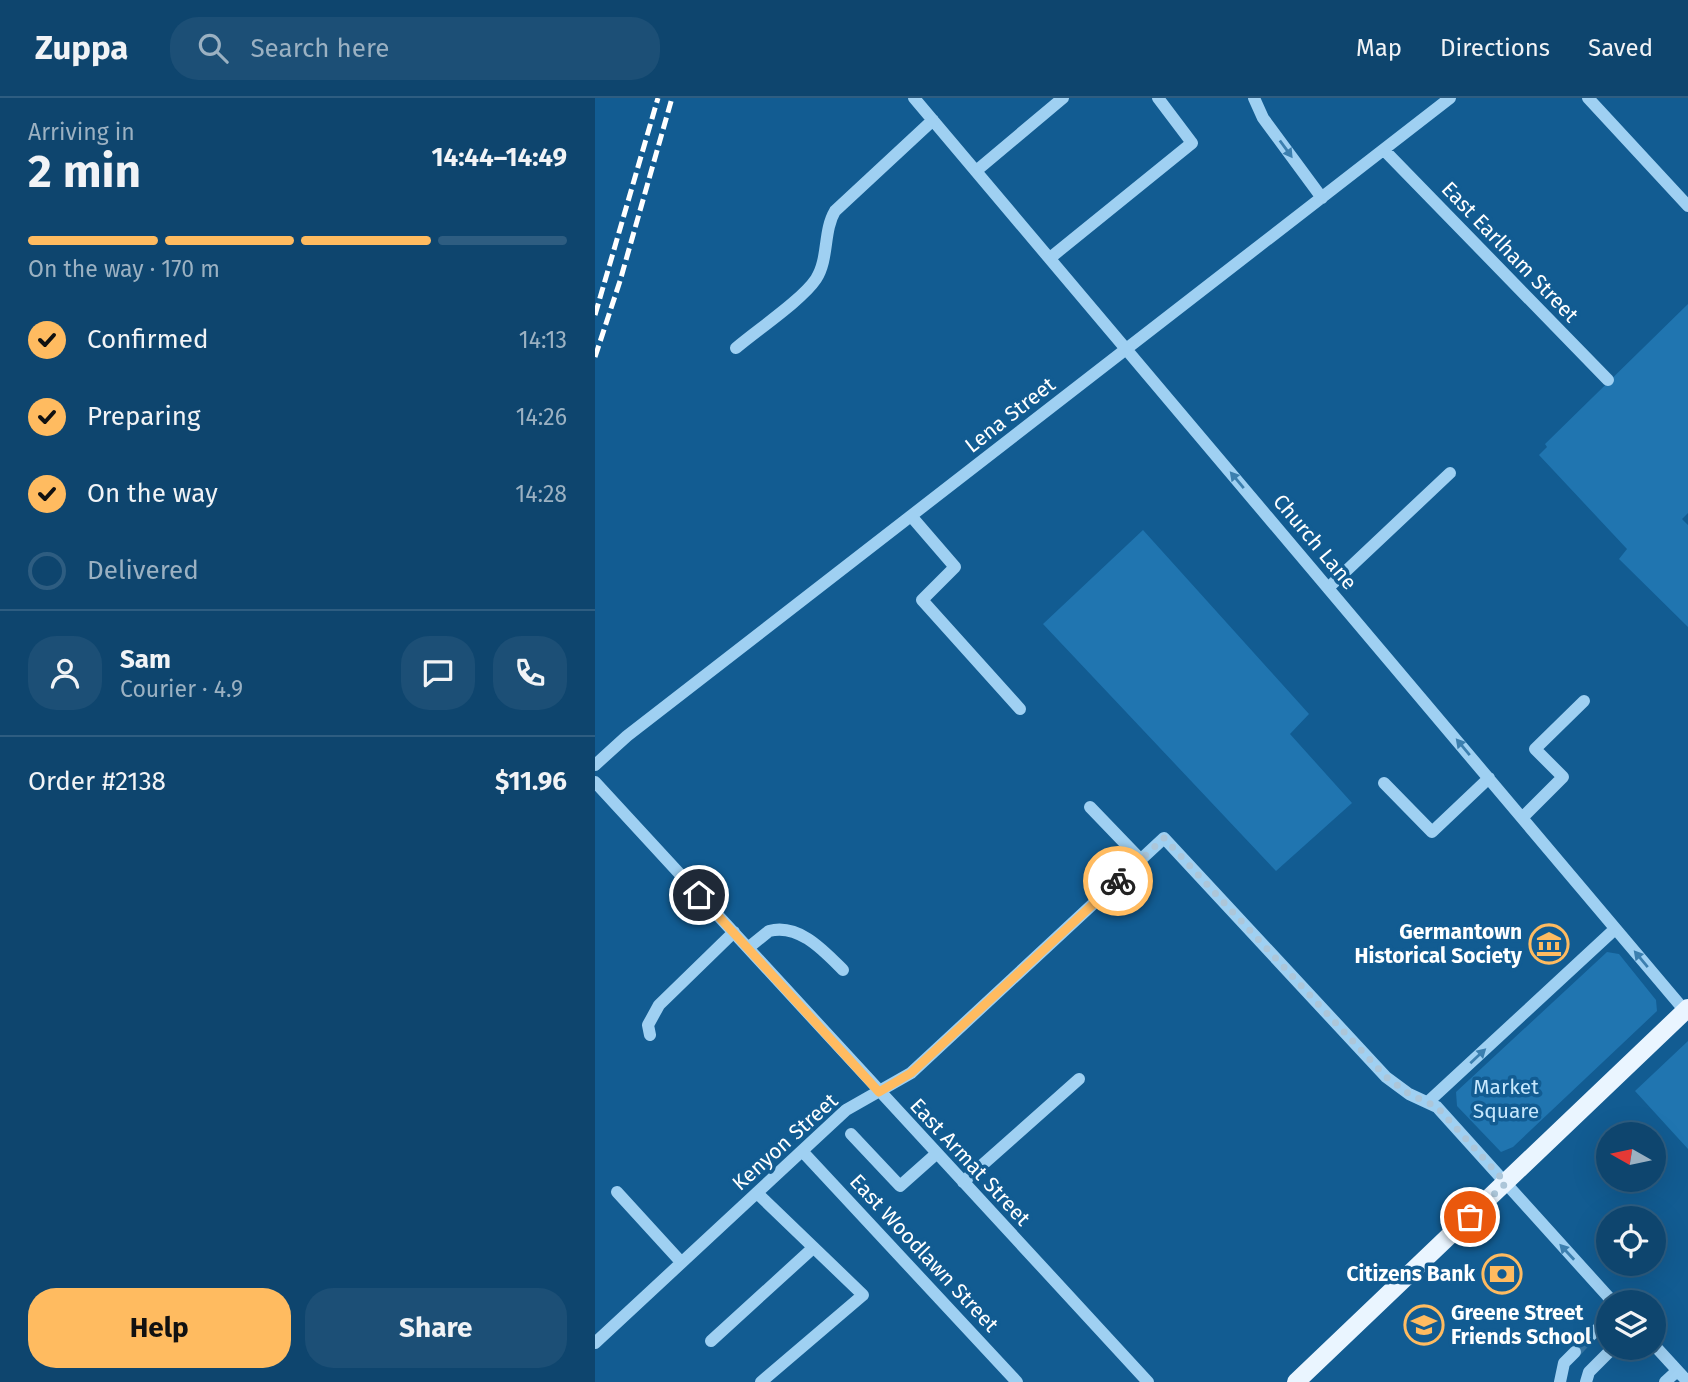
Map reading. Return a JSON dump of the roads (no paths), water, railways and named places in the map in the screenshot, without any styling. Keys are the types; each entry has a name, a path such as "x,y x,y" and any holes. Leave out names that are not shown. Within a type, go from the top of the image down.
{"main road":[{"path":"1296,1382 1686,1009"}],"street":[{"name":"Church Lane","path":"915,98 1615,929 1686,1009"},
{"path":"976,171 1063,98"},
{"path":"1050,258 1192,142 1158,98"},
{"path":"1254,98 1263,118 1322,198"},
{"name":"Lena Street","path":"595,765 627,736 1450,98"},
{"path":"1588,98 1688,206"},
{"path":"736,348 816,278 824,255 828,222 835,211 933,120"},
{"name":"East Earlham Street","path":"1384,150 1608,380"},
{"path":"1328,588 1450,473"},
{"path":"911,516 955,567 922,600 1020,709"},
{"path":"1522,818 1563,777 1535,749 1584,701"},
{"path":"1384,783 1432,832 1489,778"},
{"name":"East Armat Street","path":"595,782 1148,1382"},
{"path":"1090,807 1141,860"},
{"name":"Kenyon Street","path":"595,1343 846,1110 911,1073 1164,838 1386,1077 1409,1094 1429,1102"},
{"path":"1602,1290 1437,1107 1429,1102 1615,929"},
{"path":"748,948 769,931 787,932 813,940 843,970"},
{"path":"650,1035 648,1025 659,1004 734,932"},
{"path":"963,1182 1079,1079"},
{"path":"851,1134 900,1186 936,1154"},
{"name":"East Woodlawn Street","path":"802,1151 1017,1382"},
{"path":"617,1192 681,1262"},
{"path":"757,1193 781,1212 813,1248 863,1295 761,1382"},
{"path":"711,1341 813,1248"},
{"path":"1589,1337 1596,1330"},
{"path":"1560,1382 1564,1363 1575,1352"},
{"path":"1666,1359 1688,1382"},
{"path":"1586,1382 1589,1372 1601,1360"},
{"path":"1665,1382 1677,1371"}],"tunnel":[{"path":"1575,1352 1589,1337"}],"railway":[{"path":"595,315 658,98"},
{"path":"595,357 620,281 672,98"}],"place":[{"name":"Germantown Historical Society","path":"1549,944"},
{"name":"Citizens Bank","path":"1502,1274"},
{"name":"Greene Street Friends School","path":"1424,1325"}],"park label":[{"name":"Market Square","path":"1506,1099"}]}
